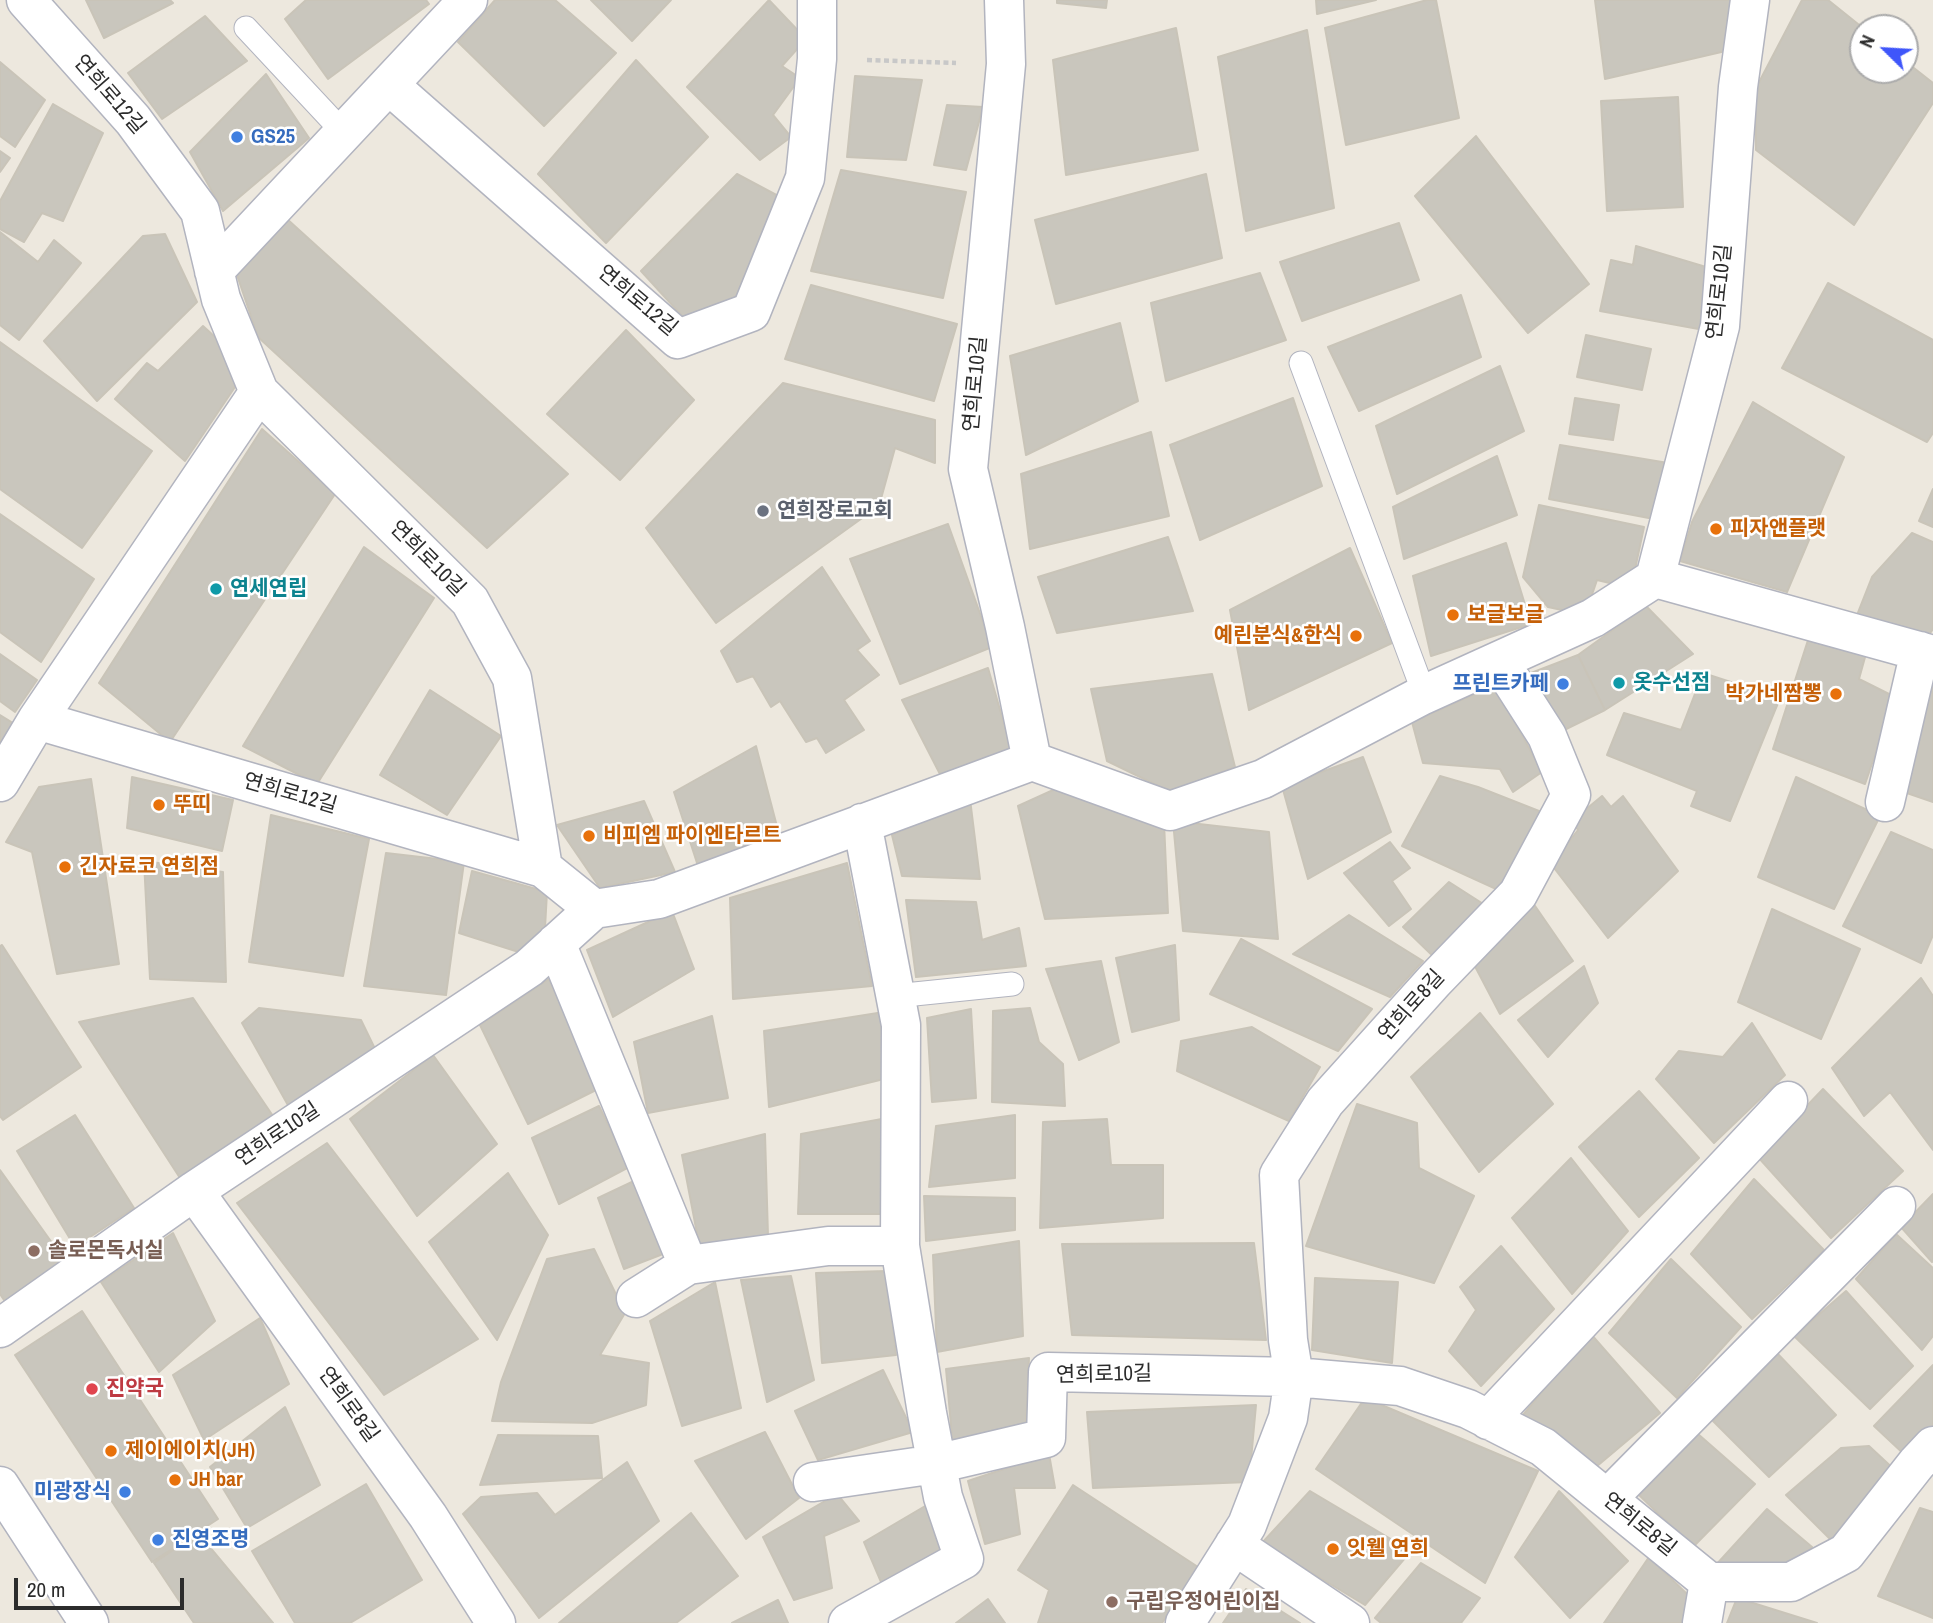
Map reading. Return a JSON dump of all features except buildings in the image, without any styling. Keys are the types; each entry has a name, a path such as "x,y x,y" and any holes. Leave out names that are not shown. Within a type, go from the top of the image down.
{"street":[{"name":"연희로12길","path":"26,0 133,120 200,211 221,299 259,392"},
{"path":"215,271 468,0"},
{"name":"연희로12길","path":"389,85 678,339 751,312 805,178 817,58 817,0"},
{"name":"연희로10길","path":"1004,0 1006,64 968,468 1032,761"},
{"name":"연희로10길","path":"1655,578 1720,326 1738,87 1750,0"},
{"path":"0,782 37,720 259,392"},
{"name":"연희로10길","path":"259,392 470,601 512,678 543,868"},
{"path":"543,868 594,909 659,899 1032,761 1170,811 1263,779 1421,696 1593,618 1655,578 1926,653 1885,802"},
{"name":"연희로8길","path":"1185,1623 1247,1525 1288,1418 1294,1377 1288,1340 1279,1175 1325,1102 1434,981 1518,894 1571,795 1547,736 1499,661"},
{"name":"연희로12길","path":"37,720 543,868"},
{"path":"848,1623 964,1559 943,1497 936,1464 900,1246 901,1025 862,823"},
{"name":"연희로10길","path":"0,1328 194,1191 528,968 594,909"},
{"path":"556,943 688,1265"},
{"path":"1488,1420 1788,1101"},
{"name":"연희로8길","path":"194,1191 429,1516 496,1623"},
{"path":"1607,1499 1896,1206"},
{"path":"636,1298 688,1265 828,1246 900,1246"},
{"name":"연희로10길","path":"813,1482 936,1464 1046,1438 1048,1373 1294,1377"},
{"name":"연희로8길","path":"1294,1377 1400,1386 1468,1409 1543,1447 1709,1582"},
{"path":"1702,1623 1709,1582 1791,1582 1846,1553 1933,1446"},
{"path":"0,1486 89,1623"},
{"path":"1234,1545 1350,1623"}],"lane":[{"path":"246,28 344,133"},
{"path":"1301,363 1419,680 1421,696"},
{"path":"895,996 1012,984"}],"path":[{"path":"817,58 1006,64"}],"place":[{"name":"GS25","path":"237,137"},
{"name":"연희장로교회","path":"763,511"},
{"name":"피자앤플랫","path":"1716,529"},
{"name":"연세연립","path":"216,589"},
{"name":"보글보글","path":"1453,615"},
{"name":"예린분식&한식","path":"1356,636"},
{"name":"옷수선점","path":"1619,683"},
{"name":"프린트카페","path":"1563,684"},
{"name":"박가네짬뽕","path":"1836,694"},
{"name":"뚜띠","path":"159,805"},
{"name":"비피엠 파이엔타르트","path":"589,836"},
{"name":"긴자료코 연희점","path":"65,867"},
{"name":"솔로몬독서실","path":"34,1251"},
{"name":"진약국","path":"92,1389"},
{"name":"제이에이치(JH)","path":"111,1451"},
{"name":"JH bar","path":"175,1480"},
{"name":"미광장식","path":"125,1492"},
{"name":"진영조명","path":"158,1540"},
{"name":"잇웰 연희","path":"1333,1549"},
{"name":"구립우정어린이집","path":"1112,1602"}]}
